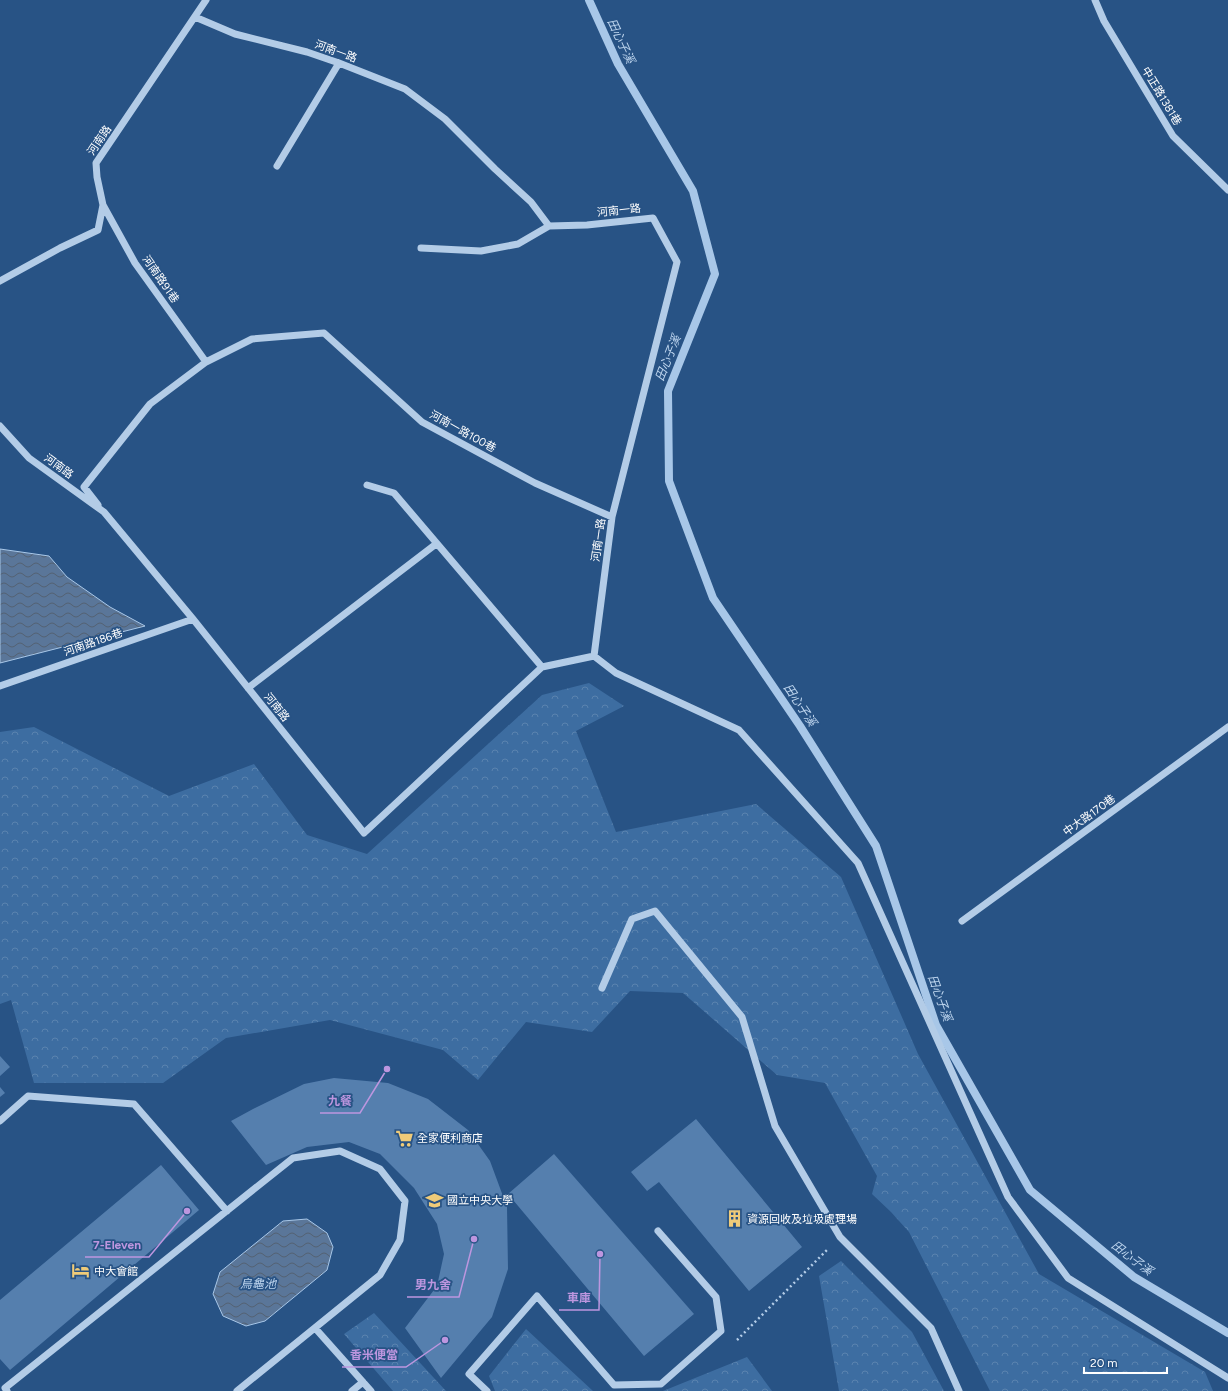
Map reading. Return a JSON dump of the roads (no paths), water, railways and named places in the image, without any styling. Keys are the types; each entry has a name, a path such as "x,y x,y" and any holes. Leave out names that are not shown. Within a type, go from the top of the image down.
{"street":[{"name":"河南路","path":"0,281 60,248 98,230 104,205 97,177 96,163 206,0"},
{"name":"中正路1381巷","path":"1095,0 1104,22 1173,136 1228,190"},
{"name":"河南一路","path":"195,17 235,34 307,52 405,89 445,119 495,169 531,202 549,226 587,225 653,218 677,262 612,517 594,656"},
{"path":"277,166 339,63"},
{"name":"河南路91巷","path":"104,205 135,263 206,362"},
{"path":"421,248 481,251 518,244 549,226"},
{"name":"河南一路100巷","path":"206,362 252,339 324,333 422,422 535,483 612,517"},
{"path":"104,512 84,487 150,404 206,362"},
{"name":"河南路","path":"0,426 29,458 104,512 193,619 364,833 542,667"},
{"path":"367,485 394,493 542,667 594,656 616,673 739,730 858,863 1008,1197 1068,1278 1228,1378"},
{"path":"248,688 436,544"},
{"name":"河南路186巷","path":"0,686 193,619"},
{"name":"中大路170巷","path":"962,921 1228,727"},
{"path":"602,988 632,919 655,911 742,1017 775,1126 840,1237 931,1328 958,1391"},
{"path":"0,1121 28,1096 134,1104 227,1211"},
{"path":"4,1387 293,1158 340,1151 380,1169 404,1201 400,1240 380,1275 237,1391"},
{"path":"487,1391 469,1374 537,1296 614,1385 661,1384 721,1331 716,1298 658,1231"},
{"path":"315,1328 371,1391"},
{"path":"352,1391 363,1382"}],"water":[{"path":"0,549 49,556 67,577 110,607 145,626 0,663"},
{"name":"烏龜池","path":"307,1219 327,1233 333,1247 327,1270 265,1321 246,1326 223,1316 213,1294 220,1272 283,1221"}],"waterway":[{"name":"田心子溪","path":"589,0 618,64 693,191 715,274 668,391 669,481 713,598 800,726 876,846 936,1025 1030,1190 1134,1277 1228,1333"}],"place":[{"name":"九餐","path":"387,1069"},
{"name":"全家便利商店","path":"404,1138"},
{"name":"國立中央大學","path":"434,1200"},
{"name":"7-Eleven","path":"187,1211"},
{"name":"資源回收及垃圾處理場","path":"734,1219"},
{"name":"男九舍","path":"474,1239"},
{"name":"車庫","path":"600,1254"},
{"name":"中大會館","path":"81,1271"},
{"name":"香米便當","path":"445,1340"}]}
